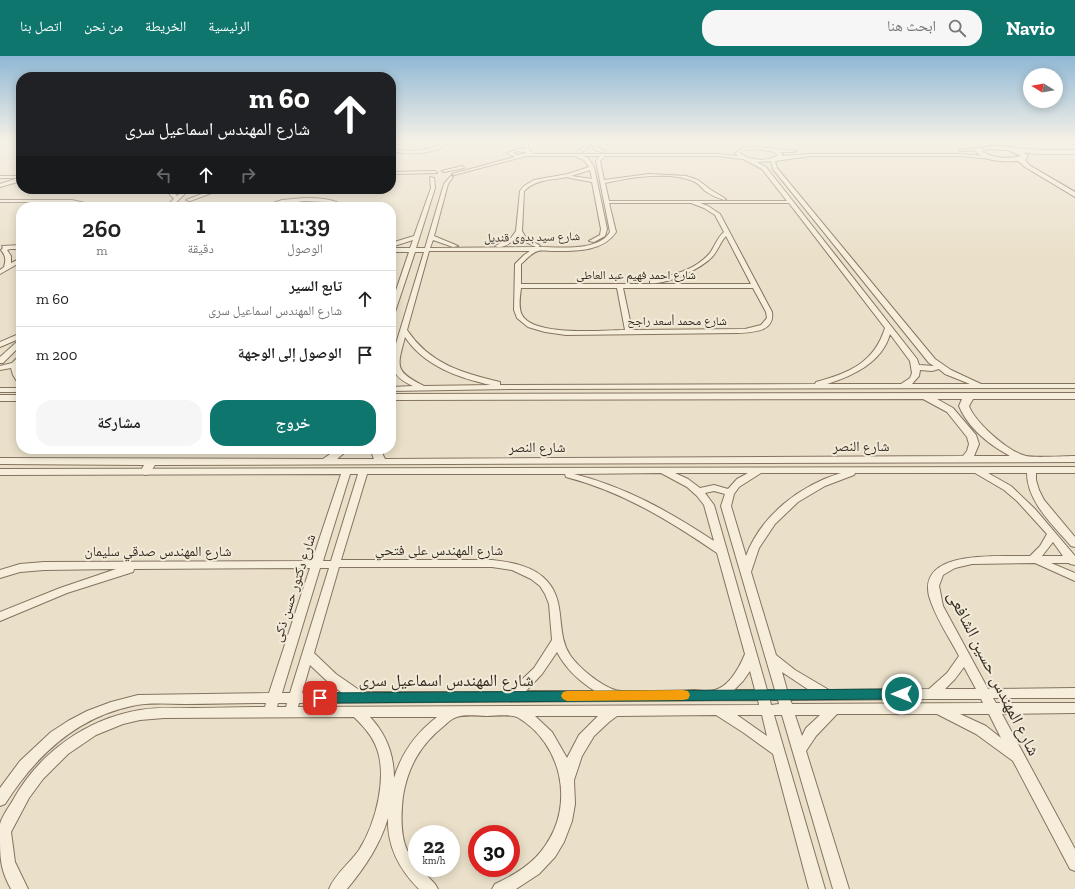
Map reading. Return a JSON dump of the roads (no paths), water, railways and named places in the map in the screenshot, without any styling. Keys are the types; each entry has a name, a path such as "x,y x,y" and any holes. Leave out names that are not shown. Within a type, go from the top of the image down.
{"main road":[{"path":"1039,180 1075,202"},
{"path":"1050,180 1075,195"}],"street":[{"path":"0,186 16,180"},
{"path":"396,300 435,180"},
{"path":"396,357 446,184 450,180"},
{"path":"519,231 512,239 498,248 515,260 526,256 536,248 524,239 519,231 522,191 525,187 537,182 548,180"},
{"path":"586,180 595,181"},
{"path":"602,182 612,180"},
{"path":"694,180 712,194 725,201"},
{"path":"770,180 778,194 790,201 917,367 915,378 902,387"},
{"path":"785,180 917,344 938,367 959,378 986,386"},
{"name":"شارع سيد بدوى قنديل","path":"536,248 572,246 597,239 604,232 595,181"},
{"name":"شارع سيد بدوى قنديل","path":"413,248 581,248 604,242 609,239 613,232 607,197 602,182"},
{"path":"690,201 704,188"},
{"path":"172,194 177,199"},
{"path":"174,202 182,194"},
{"path":"186,202 195,194"},
{"path":"186,202 207,194"},
{"path":"760,201 778,194"},
{"path":"617,196 631,201"},
{"path":"607,197 631,201 790,201"},
{"path":"283,202 317,200 332,202"},
{"path":"1,201 76,202"},
{"path":"600,210 609,209 631,201"},
{"path":"690,201 706,207 717,214 719,208 725,201"},
{"path":"760,201 798,211"},
{"name":"شارع محمد أسعد راجح","path":"515,260 518,286 518,315 522,321 530,325 553,332 739,331 756,329 764,326 769,322 771,317 717,214"},
{"path":"804,220 818,220"},
{"path":"634,286 668,278 694,268 710,256 719,239 727,232"},
{"path":"396,244 417,237"},
{"path":"431,237 454,248"},
{"path":"396,246 413,248"},
{"path":"5,248 16,247"},
{"path":"5,248 16,249"},
{"path":"5,248 10,260 7,267"},
{"path":"396,250 413,248"},
{"path":"424,261 454,248"},
{"path":"0,272 16,262"},
{"name":"شارع احمد فهيم عبد العاطى","path":"518,286 755,286"},
{"path":"620,286 629,332"},
{"path":"808,387 842,376 868,362 883,346 887,337 888,328"},
{"path":"404,330 416,347 439,364 472,378 512,387"},
{"path":"0,345 16,337"},
{"path":"0,361 16,346"},
{"path":"0,368 14,365 16,372"},
{"path":"917,367 932,369 938,367"},
{"path":"396,370 400,375 425,389"},
{"path":"396,397 808,387 1075,386"},
{"path":"396,389 512,387 924,396 1075,396"},
{"path":"0,390 16,390"},
{"path":"924,396 950,410 972,437 974,444 972,451 966,459"},
{"path":"970,396 966,399 964,405 966,411 988,437 997,444 1024,459"},
{"path":"396,399 402,397"},
{"path":"0,398 16,398"},
{"path":"325,462 337,454"},
{"path":"377,454 381,462"},
{"name":"شارع النصر","path":"0,461 381,462 469,466 866,465 966,459 1075,459"},
{"path":"145,472 152,461"},
{"path":"746,571 754,548 765,528 780,511 798,497 819,485 866,465"},
{"path":"0,472 362,471 469,466 554,471 762,471 866,465 974,470 1075,470"},
{"path":"974,470 992,477 1008,487 1022,499 1074,561"},
{"path":"1032,470 1030,477 1038,499 1071,536 1075,544"},
{"name":"شارع دكتور حسن ذكى","path":"269,713 346,471"},
{"path":"290,713 362,471"},
{"path":"554,471 599,483 642,501 663,512 723,552"},
{"path":"660,471 688,483 698,491 710,505 817,889"},
{"path":"762,471 739,482 730,493 726,506 841,889"},
{"path":"698,491 714,488 730,493"},
{"path":"1051,535 1041,552 1032,560 1075,577"},
{"name":"شارع المهندس حسين الشافعى","path":"1074,561 972,560 957,562 946,567 938,574 933,583 933,594 1075,864"},
{"name":"شارع المهندس على فتحي","path":"317,565 495,563 522,569 544,584 550,593 554,604 558,640 563,653 572,666 597,687 614,696"},
{"path":"0,618 43,597 142,565"},
{"name":"شارع المهندس صدقي سليمان","path":"0,574 20,568 44,566 317,565"},
{"path":"512,696 540,670 551,655 558,640"},
{"path":"718,695 731,687 741,677 751,653"},
{"path":"308,654 321,670 332,680 359,698"},
{"path":"772,656 797,677 828,694"},
{"path":"932,694 951,676 965,657"},
{"name":"شارع المهندس اسماعيل سرى","path":"0,800 10,783 28,759 51,738 77,721 105,709 132,701 158,699 274,698 1075,693"},
{"path":"20,889 11,874 5,854 2,835 28,789 45,767 66,748 90,732 115,721 140,715 1075,708"},
{"path":"939,709 981,730 1019,759"},
{"path":"719,710 749,729 778,751"},
{"path":"800,750 811,732 833,710"},
{"path":"568,777 574,756 583,738 597,723 614,711"},
{"path":"337,889 353,871 370,845 391,794 415,746 432,727 453,712"},
{"path":"500,889 518,881 539,864 555,844 565,822 569,799 568,777 562,757 551,739 536,724 519,712"},
{"path":"358,713 373,728 383,747 394,822 400,850 415,876 430,889"}]}
